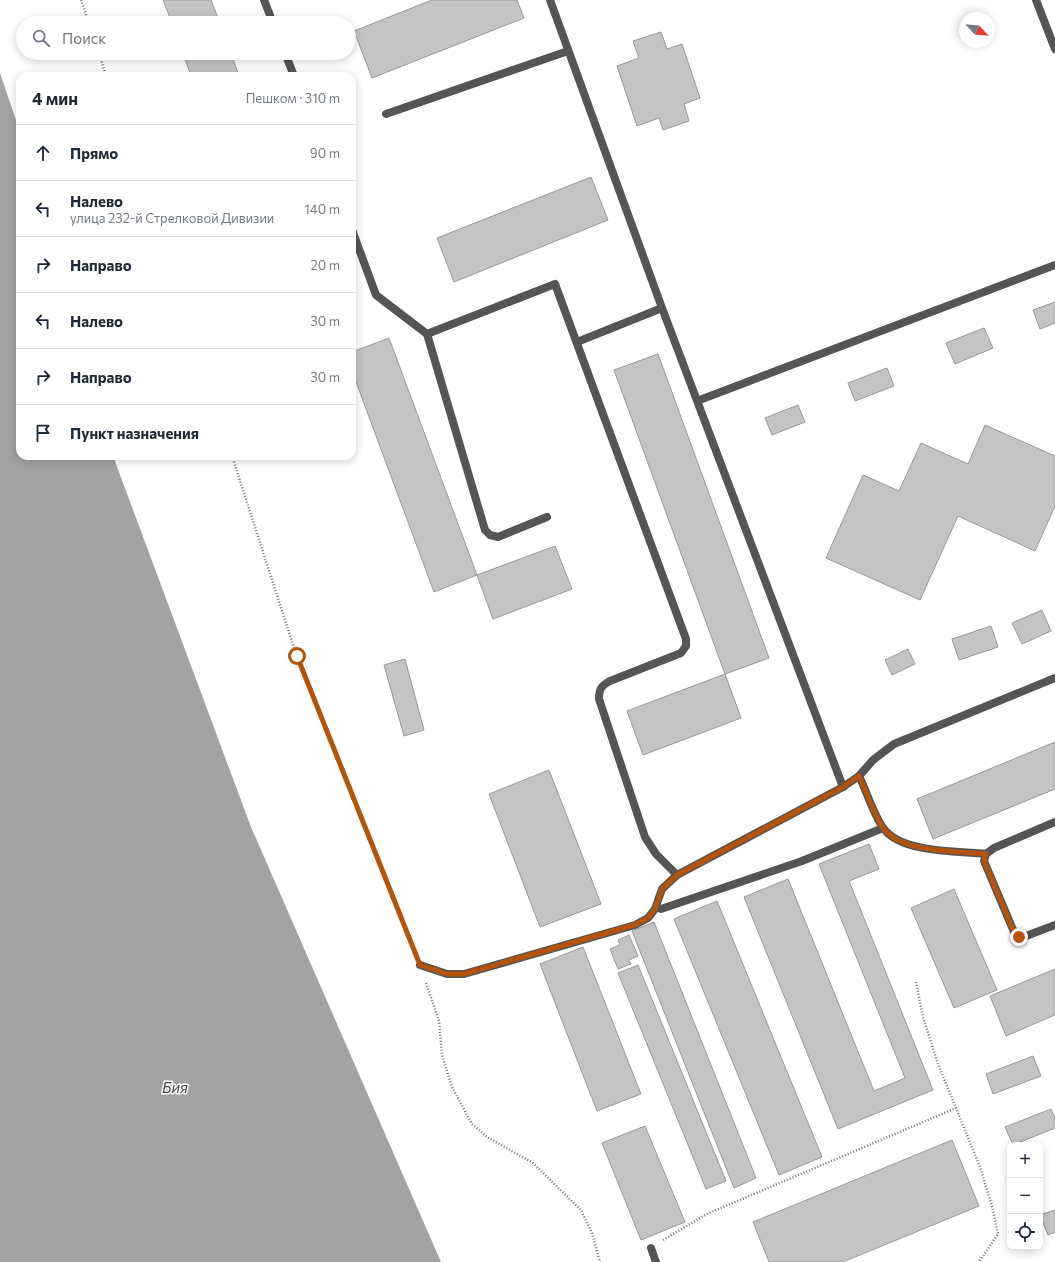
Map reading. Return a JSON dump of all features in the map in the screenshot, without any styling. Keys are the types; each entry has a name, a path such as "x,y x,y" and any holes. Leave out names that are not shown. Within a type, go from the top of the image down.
{"street":[{"path":"264,0 270,16"},
{"path":"550,0 662,308 843,787"},
{"path":"1036,0 1055,49"},
{"path":"386,114 568,51"},
{"path":"288,60 292,72"},
{"path":"356,241 376,295 427,334 485,530 490,535 498,537 547,517"},
{"path":"697,401 1055,265"},
{"path":"427,334 555,284 578,342 686,639 686,646 681,653 610,681 601,686 599,692 599,699 645,837 656,854 677,875"},
{"path":"578,342 662,308"},
{"path":"420,965 447,974 464,974 634,925 648,918 655,909 662,889 677,875 843,787 859,776 873,760 894,744 1055,678"},
{"path":"859,776 883,828 890,836 906,844 932,849 986,854"},
{"path":"1055,822 994,848 986,854 984,861 1014,932 1019,937 1026,936 1055,925"},
{"path":"661,909 802,861 883,828"},
{"path":"651,1248 656,1262"}],"path":[{"path":"81,0 87,16"},
{"path":"101,60 105,72"},
{"path":"233,460 297,656 420,965 439,1021 442,1055 452,1087 472,1124 487,1137 526,1158 539,1168 581,1210 592,1233 600,1262"},
{"path":"916,982 923,1017 938,1064 980,1167 992,1206 998,1234 979,1262"},
{"path":"651,1248 707,1214 956,1108"}],"water":[{"name":"Бия","path":"0,73 16,120 16,460 114,460 251,827 441,1262 0,1262"}],"building":[{"path":"163,0 211,0 217,16 169,16"},
{"path":"432,0 517,0 524,18 372,78 356,36 356,30"},
{"path":"661,32 667,49 682,44 700,98 684,104 689,121 663,130 659,118 637,126 617,66 639,58 633,41"},
{"path":"185,60 233,60 238,72 190,72"},
{"path":"591,177 608,220 454,282 437,238"},
{"path":"1055,302 1055,323 1040,329 1033,310"},
{"path":"984,328 993,348 955,364 946,343"},
{"path":"389,338 477,575 434,592 356,382 356,350"},
{"path":"658,354 769,658 725,674 614,370"},
{"path":"887,368 894,386 855,401 848,383"},
{"path":"798,405 805,422 772,435 765,418"},
{"path":"985,425 1055,456 1055,506 1035,551 958,516 920,600 826,558 863,475 899,491 921,443 968,464"},
{"path":"555,546 572,589 493,619 477,575"},
{"path":"1042,610 1051,631 1022,644 1012,623"},
{"path":"991,626 998,647 959,660 952,639"},
{"path":"908,649 915,664 892,675 885,660"},
{"path":"405,659 424,730 404,736 384,665"},
{"path":"725,674 741,718 643,755 627,711"},
{"path":"1055,742 1055,789 933,839 917,799"},
{"path":"549,770 601,904 540,927 489,794"},
{"path":"869,844 879,869 849,881 933,1090 838,1129 744,897 788,879 874,1091 905,1078 819,864"},
{"path":"954,889 997,990 954,1008 911,908"},
{"path":"717,901 822,1157 779,1175 674,919"},
{"path":"654,922 756,1178 734,1188 632,931"},
{"path":"629,935 638,956 629,960 631,964 618,969 610,949 620,945 618,940"},
{"path":"583,947 641,1094 597,1111 540,964"},
{"path":"638,965 726,1181 706,1189 618,973"},
{"path":"1055,969 1055,1015 1006,1036 990,996"},
{"path":"1033,1056 1041,1076 993,1094 986,1074"},
{"path":"1051,1109 1055,1118 1055,1128 1020,1142 1012,1142 1005,1127"},
{"path":"645,1126 685,1222 641,1240 602,1143"},
{"path":"952,1140 979,1206 843,1262 769,1262 753,1222"},
{"path":"1055,1210 1055,1232 1048,1235 1043,1222 1043,1214"}],"route":[{"path":"297,656 420,965 447,974 464,974 518,957 634,925 648,918 655,909 662,889 677,875 843,787 859,776 883,828 890,836 906,844 932,849 986,854 984,861 1014,932 1019,937"}]}
